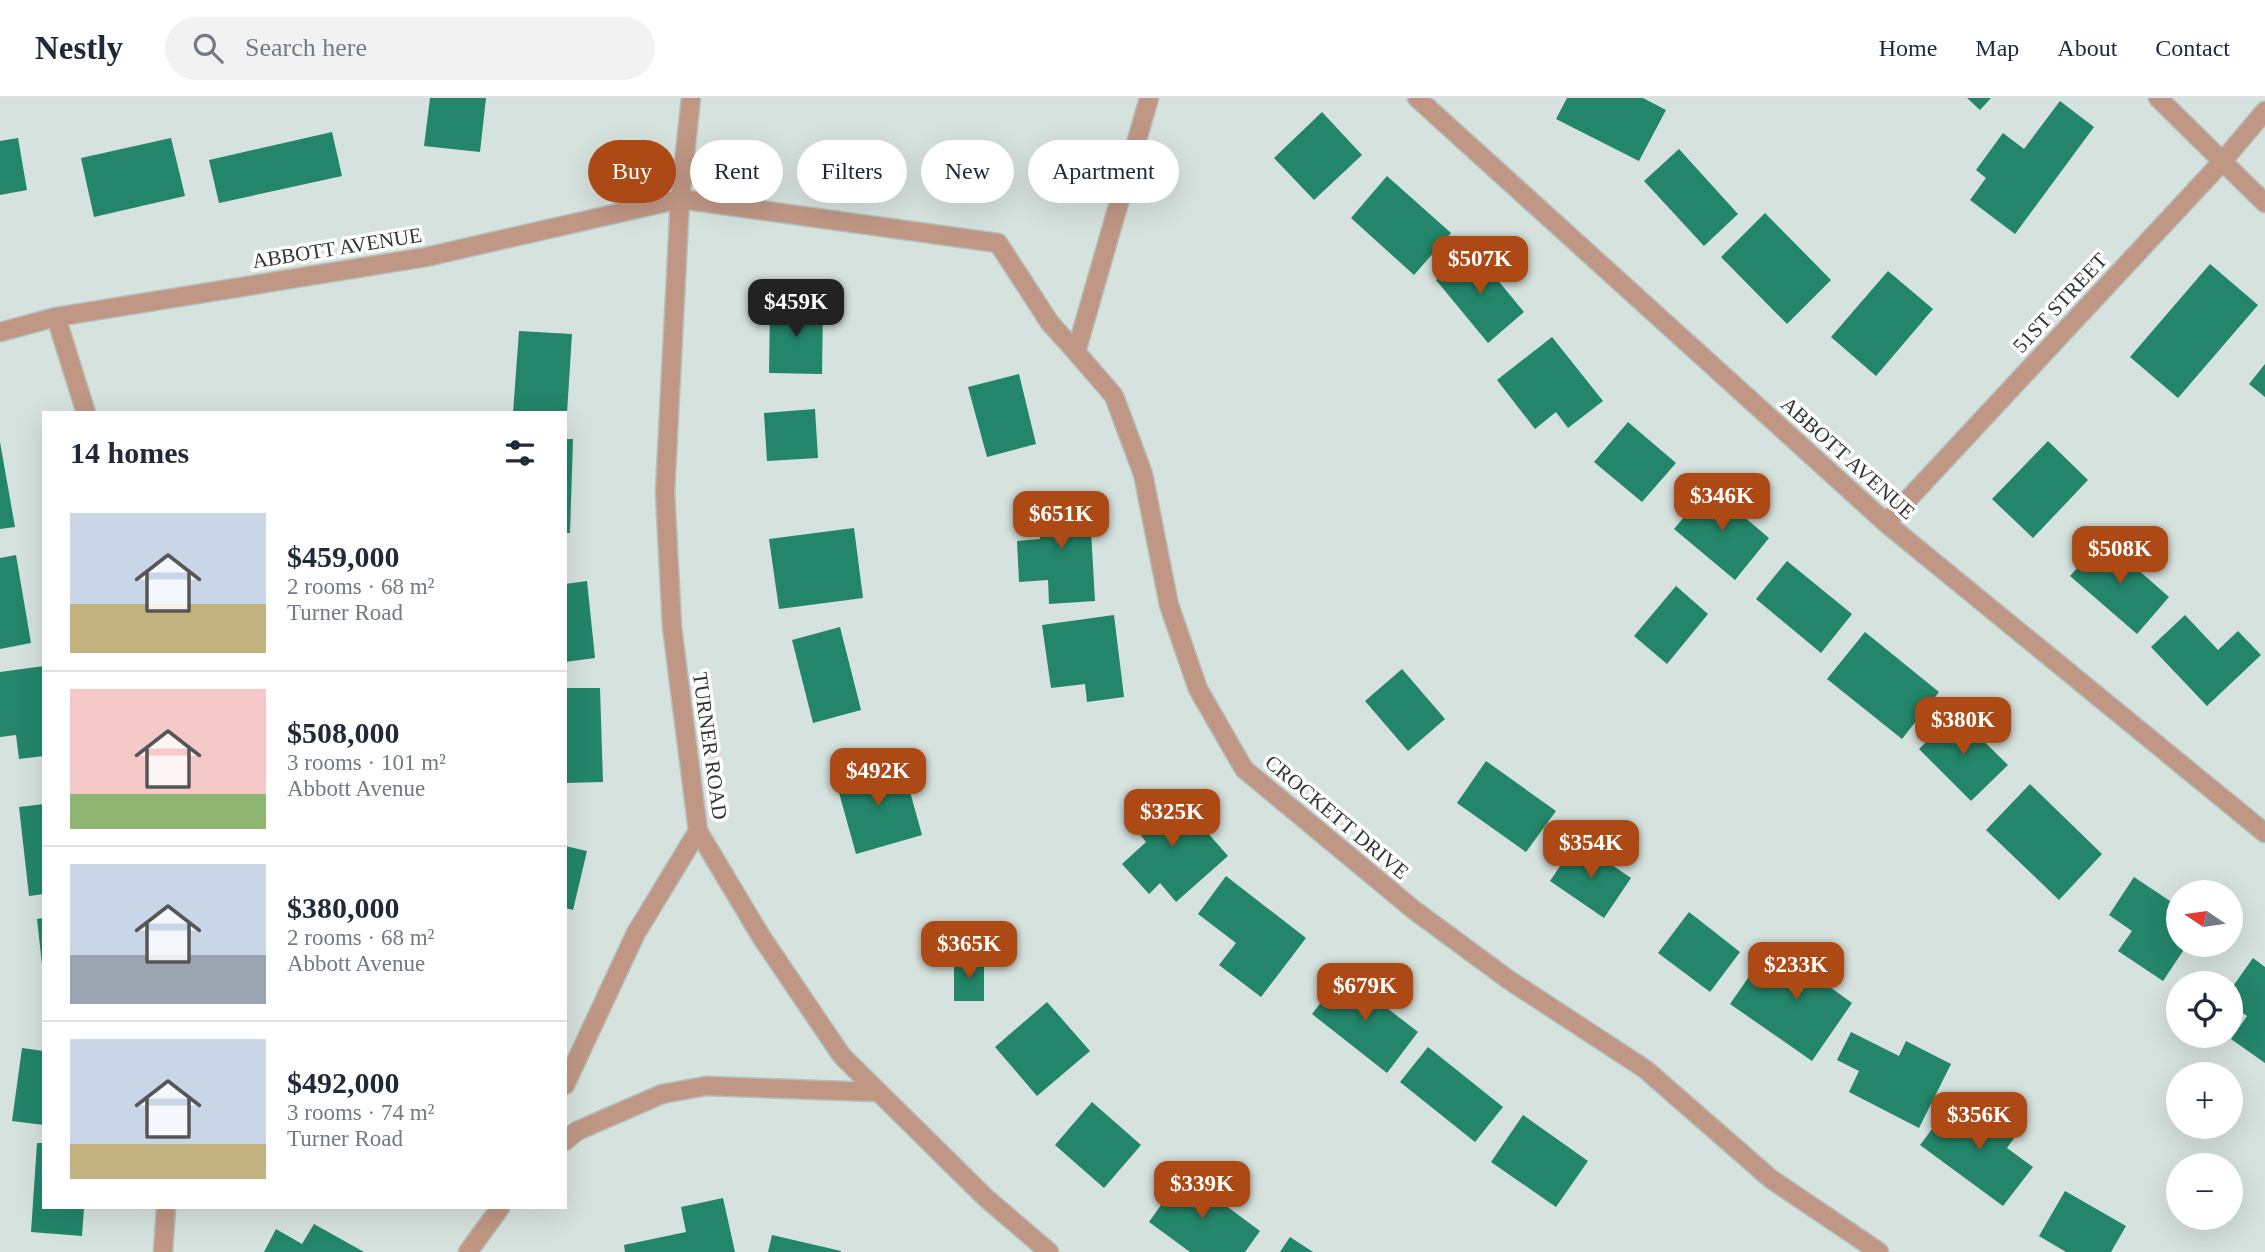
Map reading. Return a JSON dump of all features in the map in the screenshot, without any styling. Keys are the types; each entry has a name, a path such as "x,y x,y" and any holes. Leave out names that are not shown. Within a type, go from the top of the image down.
{"street":[{"name":"TURNER ROAD","path":"691,98 680,199 665,492 672,626 698,831 802,1000 842,1056 875,1092 986,1198 1049,1252"},
{"path":"1076,352 1149,98"},
{"name":"ABBOTT AVENUE","path":"1417,98 1886,523 2265,833"},
{"path":"2158,98 2221,163 2265,203"},
{"name":"51ST STREET","path":"1886,523 2221,163 2265,111"},
{"name":"ABBOTT AVENUE","path":"0,332 56,317 426,257 680,199"},
{"name":"CROCKETT DRIVE","path":"680,199 998,243 1050,323 1114,396 1143,474 1168,605 1198,689 1244,769 1414,910 1509,980 1645,1069 1771,1179 1879,1252"},
{"path":"56,317 85,411"},
{"path":"567,1081 636,933 698,831"},
{"path":"567,1139 577,1131 662,1094 706,1086 875,1092"},
{"path":"163,1252 166,1209"},
{"path":"468,1252 499,1209"}],"building":[{"path":"430,98 486,98 480,152 424,146"},
{"path":"1567,98 1643,98 1666,110 1639,161 1556,119"},
{"path":"1967,98 1991,98 1980,110"},
{"path":"2060,101 2094,127 2015,234 1970,200 1986,178 1976,170 2003,133 2024,149"},
{"path":"1322,112 1362,155 1314,200 1274,158"},
{"path":"332,132 342,176 219,203 209,160"},
{"path":"18,138 27,190 0,195 0,141"},
{"path":"171,138 185,196 94,217 81,158"},
{"path":"1679,149 1738,214 1704,246 1644,181"},
{"path":"1387,176 1451,233 1414,275 1351,218"},
{"path":"1765,213 1831,280 1787,324 1721,257"},
{"path":"1472,249 1524,312 1488,343 1436,280"},
{"path":"2210,264 2258,305 2178,398 2130,357"},
{"path":"1888,271 1933,309 1876,376 1831,337"},
{"path":"770,304 823,305 822,374 769,373"},
{"path":"519,331 572,334 567,413 513,411"},
{"path":"1552,337 1603,401 1568,428 1556,412 1535,429 1497,380"},
{"path":"2265,364 2265,397 2249,384"},
{"path":"1019,374 1036,444 987,457 968,387"},
{"path":"815,409 818,458 767,461 764,413"},
{"path":"1628,422 1676,463 1642,502 1594,462"},
{"path":"567,439 573,439 570,533 567,533"},
{"path":"2048,441 2088,480 2033,538 1992,499"},
{"path":"0,442 15,527 0,529"},
{"path":"1709,487 1769,538 1735,580 1674,529"},
{"path":"1089,496 1095,601 1049,604 1048,580 1019,582 1017,541 1040,539 1038,500"},
{"path":"854,528 863,598 779,609 769,539"},
{"path":"2103,539 2169,597 2137,634 2070,576"},
{"path":"16,555 31,643 0,649 0,558"},
{"path":"1787,561 1852,614 1821,653 1756,599"},
{"path":"587,581 595,658 567,662 567,584"},
{"path":"1676,586 1708,614 1667,664 1634,636"},
{"path":"1114,615 1124,697 1087,702 1085,684 1051,688 1042,625"},
{"path":"2185,615 2218,650 2238,631 2261,655 2207,706 2151,647"},
{"path":"840,627 861,710 813,723 792,640"},
{"path":"1865,632 1939,692 1902,739 1827,679"},
{"path":"42,666 42,756 19,759 16,735 0,737 0,672"},
{"path":"1402,669 1445,719 1408,751 1365,701"},
{"path":"567,688 600,688 603,782 567,783"},
{"path":"1955,713 2008,765 1971,801 1919,749"},
{"path":"868,758 874,779 904,770 922,835 856,854 838,789 850,786 844,765"},
{"path":"1486,761 1556,811 1526,852 1457,803"},
{"path":"2030,784 2102,854 2059,900 1986,830"},
{"path":"1169,789 1228,856 1176,902 1160,883 1149,894 1122,864 1146,842 1131,823"},
{"path":"42,804 42,894 29,896 19,807"},
{"path":"1577,841 1631,878 1604,918 1550,881"},
{"path":"567,846 587,851 573,910 567,908"},
{"path":"1226,876 1306,938 1261,997 1219,965 1236,943 1198,914"},
{"path":"2134,877 2166,898 2166,957 2179,957 2170,971 2166,971 2163,981 2118,951 2132,931 2109,915"},
{"path":"1689,912 1740,952 1710,992 1658,953"},
{"path":"42,918 42,965 37,919"},
{"path":"1809,944 1844,968 1830,987 1852,1003 1812,1061 1730,1004 1757,965 1782,982"},
{"path":"2253,958 2265,967 2265,1063 2243,1047 2243,1022 2247,1016 2243,1013 2243,972"},
{"path":"954,961 984,961 984,1001 954,1001"},
{"path":"1343,974 1418,1032 1387,1073 1312,1014"},
{"path":"1047,1002 1090,1051 1037,1096 995,1047"},
{"path":"1851,1032 1899,1056 1906,1041 1951,1064 1919,1128 1849,1092 1859,1071 1837,1060"},
{"path":"1428,1047 1503,1107 1475,1142 1400,1082"},
{"path":"22,1048 42,1051 42,1125 12,1121"},
{"path":"1092,1102 1141,1145 1104,1188 1055,1145"},
{"path":"1977,1105 2017,1134 2007,1148 2033,1167 2003,1206 1920,1145 1948,1108 1965,1121"},
{"path":"1523,1115 1588,1161 1556,1207 1491,1162"},
{"path":"37,1143 42,1143 42,1209 84,1209 82,1236 31,1232"},
{"path":"1183,1174 1260,1231 1245,1252 1190,1252 1149,1222"},
{"path":"2065,1191 2126,1226 2111,1252 2066,1252 2039,1236"},
{"path":"723,1198 735,1252 625,1252 624,1245 686,1232 681,1207"},
{"path":"314,1224 364,1252 264,1252 276,1229 302,1244"},
{"path":"772,1235 841,1251 841,1252 768,1252"},
{"path":"1290,1237 1313,1252 1280,1252"}]}
